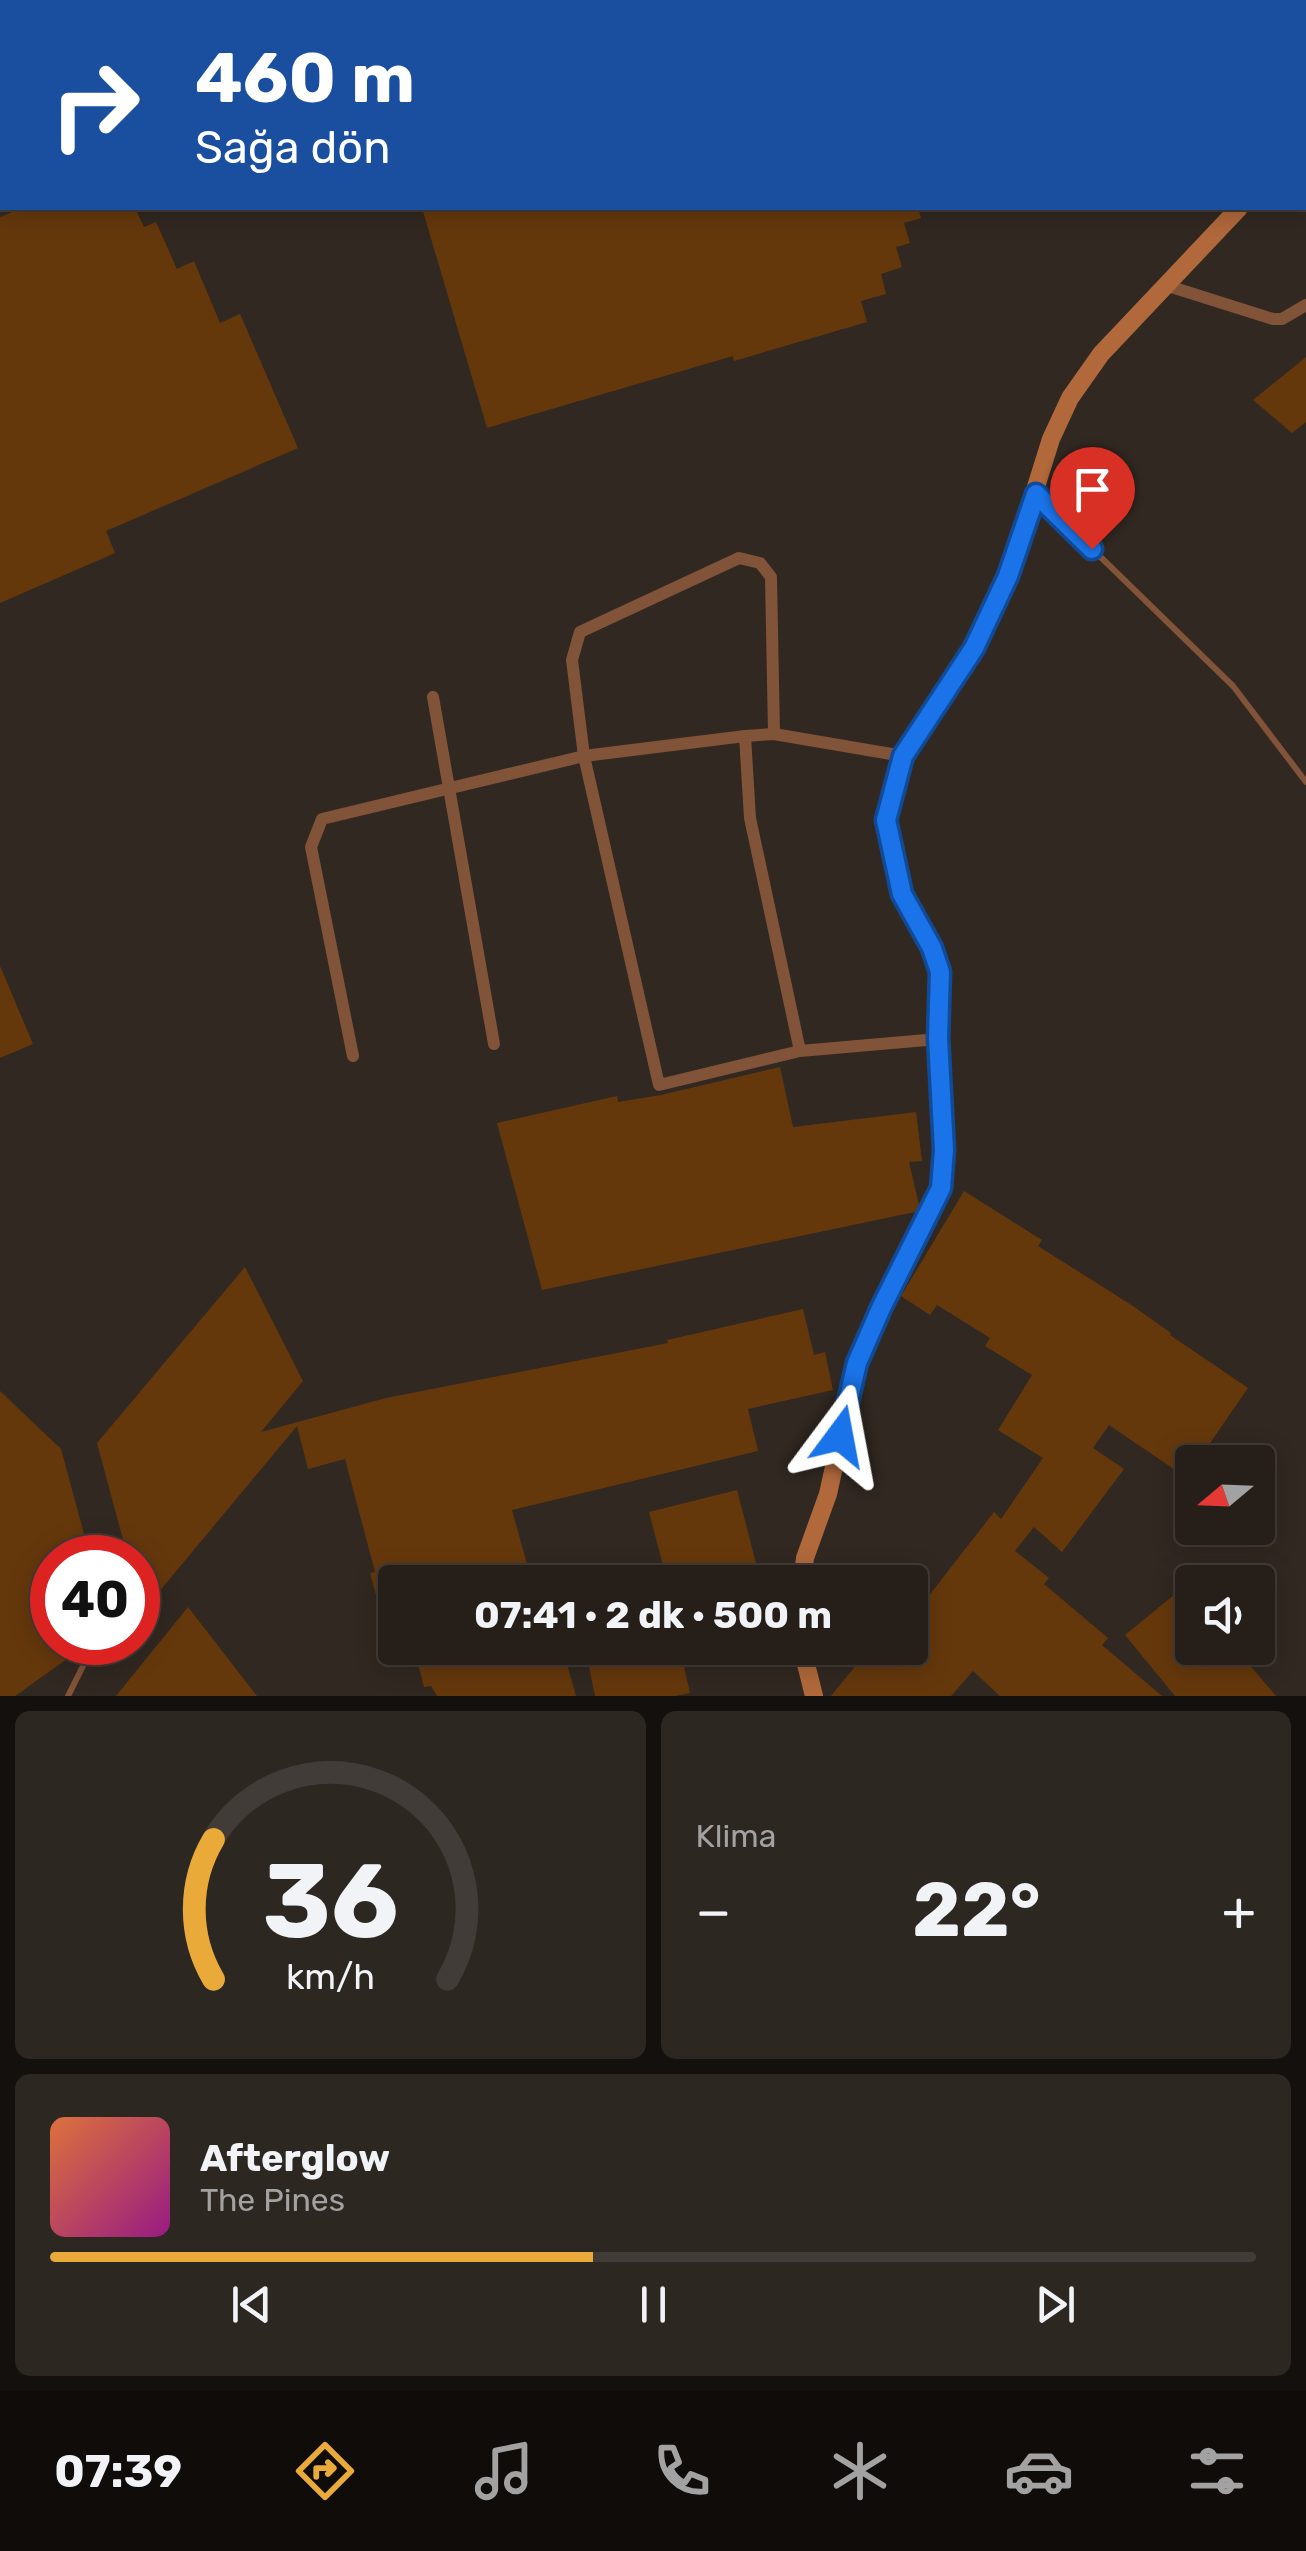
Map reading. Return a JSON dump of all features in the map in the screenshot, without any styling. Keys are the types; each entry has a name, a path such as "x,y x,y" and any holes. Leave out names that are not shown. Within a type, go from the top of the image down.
{"street":[{"path":"804,1565 828,1494 857,1363 941,1188 944,1150 938,1038 940,972 932,948 902,894 886,820 903,756 974,648 1008,576 1051,439 1070,398 1101,354 1237,210"},
{"path":"1165,285 1272,319 1282,319 1306,306"},
{"path":"774,734 771,577 760,563 739,558 580,632 572,660 584,756 659,1085 800,1051 938,1038"},
{"path":"433,697 494,1044"},
{"path":"352,1056 311,847 322,818 584,756 745,736 774,734 903,756"},
{"path":"745,736 750,818 800,1051"},
{"path":"806,1665 814,1696"}],"lane":[{"path":"1036,494 1233,686 1306,782"},
{"path":"68,1696 84,1665"}],"building":[{"path":"17,210 136,210 144,227 156,222 177,269 194,261 220,323 240,314 298,448 106,531 115,553 0,603 0,217"},
{"path":"423,210 919,210 921,218 904,223 910,243 896,247 902,267 881,274 886,294 861,301 867,322 734,361 733,356 487,428"},
{"path":"1306,357 1306,422 1292,433 1253,400"},
{"path":"0,966 33,1044 0,1058"},
{"path":"780,1067 793,1127 916,1112 922,1161 909,1162 919,1205 915,1212 542,1290 497,1123 617,1096 618,1102 661,1095"},
{"path":"964,1191 1042,1240 1038,1246 1133,1306 1248,1388 1209,1445 1175,1445 1175,1470 1109,1425 1093,1448 1124,1469 1062,1552 1034,1527 1015,1551 1049,1578 1044,1584 1108,1638 1102,1645 1162,1696 1000,1696 973,1671 951,1696 831,1696 856,1665 928,1665 928,1597 994,1512 1001,1519 1043,1458 998,1430 1032,1375 985,1346 990,1338 937,1305 930,1315 901,1296"},
{"path":"245,1267 303,1381 261,1432 386,1398 668,1343 667,1340 803,1309 814,1355 825,1352 833,1390 748,1409 758,1451 512,1510 527,1565 378,1565 378,1602 370,1573 375,1572 345,1459 308,1469 297,1426 160,1591 160,1535 122,1535 97,1443"},
{"path":"0,1391 61,1449 84,1535 30,1535 30,1665 59,1665 15,1696 0,1696"},
{"path":"737,1490 757,1565 663,1565 649,1512"},
{"path":"1175,1594 1175,1665 1250,1665 1276,1696 1175,1696 1125,1635"},
{"path":"188,1607 257,1696 116,1696 141,1665 160,1665 160,1642"},
{"path":"418,1665 567,1665 576,1696 437,1696 431,1686 424,1687"},
{"path":"589,1665 684,1665 690,1693 675,1696 595,1696"}],"route":[{"path":"840,1436 857,1363 941,1188 944,1150 938,1038 940,972 932,948 902,894 886,820 903,756 974,648 1008,576 1036,494 1092,549"}]}
